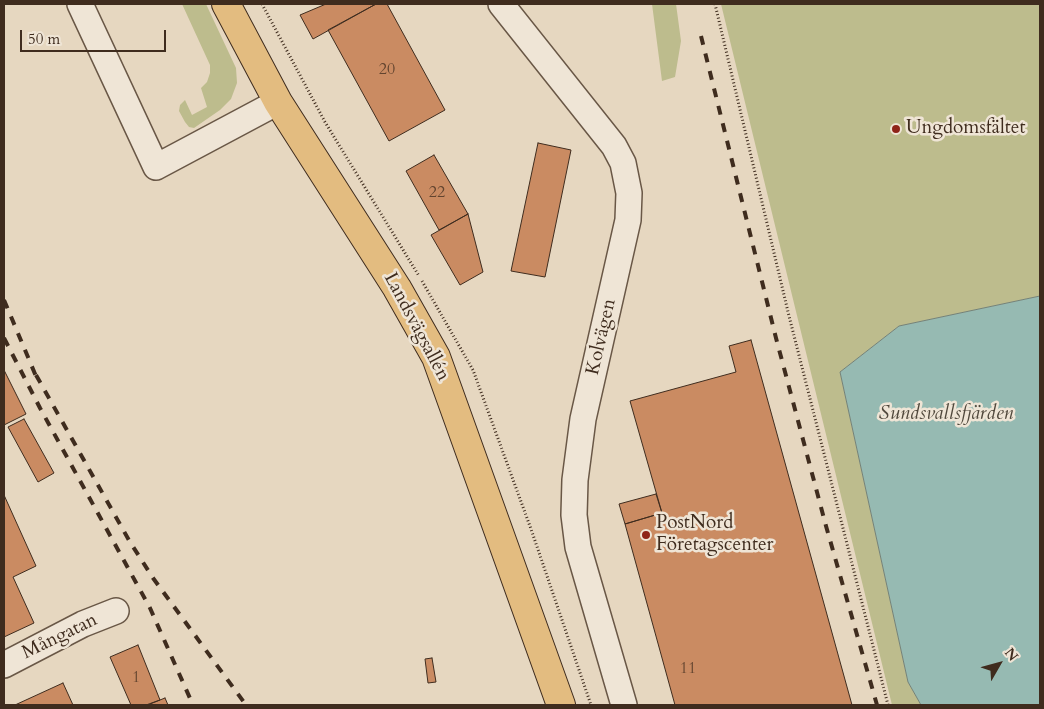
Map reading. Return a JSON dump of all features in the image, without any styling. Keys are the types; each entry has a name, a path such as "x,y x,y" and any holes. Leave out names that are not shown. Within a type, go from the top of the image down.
{"main road":[{"name":"Landsvägsallén","path":"226,4 278,102 393,280 436,357 561,705"}],"street":[{"path":"80,4 156,167 278,102"},
{"name":"Kolvägen","path":"501,4 614,146 623,163 629,194 628,220 583,419 575,480 574,515 578,547 624,705"},
{"name":"Mångatan","path":"4,665 83,624 116,611"}],"path":[{"path":"716,4 789,316 888,705"}],"shaded area":[{"path":"182,4 206,4 236,68 237,83 231,99 220,110 194,128 189,127 185,122 179,111 180,105 185,100 192,115 207,107 201,88 207,82 210,65"},
{"path":"652,4 676,4 681,41 675,77 662,81"},
{"name":"Ungdomsfältet","path":"721,4 1040,4 1040,296 899,326 840,372 908,682 921,705 892,705"}],"water":[{"name":"Sundsvallsfjärden","path":"1040,296 1040,705 921,705 908,682 840,372 899,326"}],"building":[{"path":"326,4 376,4 313,39 300,15"},
{"path":"376,4 387,4 445,110 389,141 328,30"},
{"path":"538,143 571,150 545,277 511,271"},
{"path":"434,155 468,214 439,230 406,171"},
{"path":"468,214 483,272 460,285 431,235"},
{"path":"751,340 852,705 675,705 625,524 662,513 630,401 736,372 729,346"},
{"path":"4,370 26,414 4,425"},
{"path":"24,419 54,473 38,482 8,427"},
{"path":"656,494 662,513 625,524 619,504"},
{"path":"4,495 36,566 13,577 34,623 4,637"},
{"path":"138,645 160,700 146,705 131,705 110,657"},
{"path":"432,658 436,682 428,683 425,659"},
{"path":"63,683 73,705 15,705"},
{"path":"165,698 168,705 150,704"}],"railway":[{"path":"701,36 776,338 826,526 877,705"},
{"path":"4,300 38,381"},
{"path":"4,338 40,408 150,608 193,705"},
{"path":"36,375 130,542 153,578 246,705"}],"place":[{"name":"Ungdomsfältet","path":"896,129"},
{"name":"PostNord Företagscenter","path":"646,535"}]}
